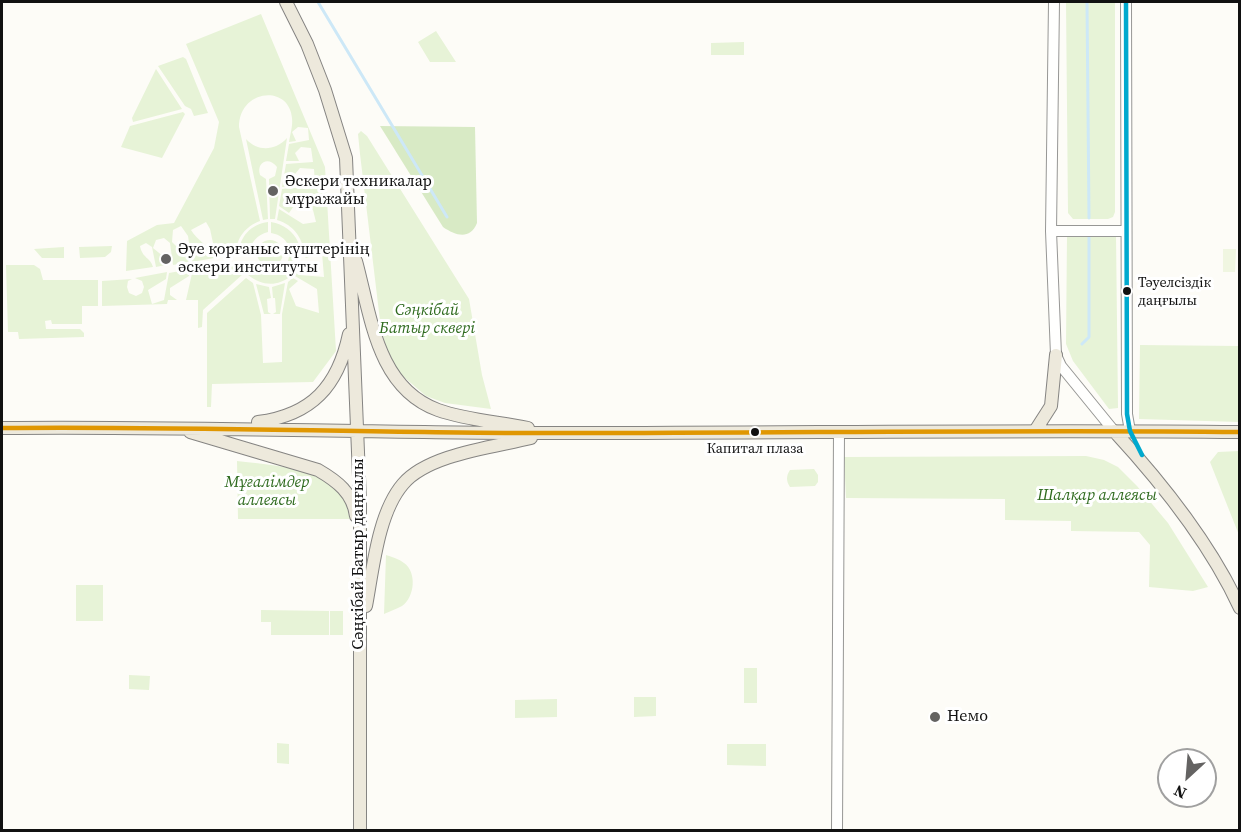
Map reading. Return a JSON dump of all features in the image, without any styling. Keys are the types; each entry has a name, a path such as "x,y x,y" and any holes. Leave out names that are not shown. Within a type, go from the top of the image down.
{"main road":[{"name":"Сәңкібай Батыр даңғылы","path":"286,2 307,44 346,158 358,431 360,831"},
{"path":"350,240 380,350 390,372 400,386 415,399 440,410 553,433"},
{"path":"207,428 272,421 289,416 321,396 336,375 343,358 353,315"},
{"path":"1035,431 1051,406 1056,355"},
{"path":"2,428 207,428 553,433 1239,432"},
{"path":"175,428 318,470 335,480 347,493 355,507 360,543"},
{"path":"1114,431 1152,472 1177,505 1226,580 1239,608"},
{"path":"1130,431 1152,472"},
{"path":"360,633 387,510 403,483 429,465 455,456 553,433"}],"street":[{"path":"1054,2 1051,231 1056,355 1061,366 1114,431"},
{"path":"1126,2 1127,414 1130,431"},
{"path":"1051,231 1126,231"},
{"path":"837,831 839,431"}],"green space":[{"path":"1066,2 1115,2 1115,212 1113,217 1108,219 1073,219 1068,213"},
{"path":"261,14 325,167 336,351 313,382 212,384 211,407 207,407 207,313 246,278 253,283 261,315 263,363 282,362 282,314 288,282 293,278 298,281 289,289 296,306 319,313 317,289 295,276 302,262 300,275 324,277 322,253 306,258 297,234 288,225 277,220 279,209 303,224 316,222 313,210 298,200 289,213 279,206 282,189 315,186 314,169 300,168 295,174 297,186 282,187 286,164 313,162 311,148 301,147 295,153 299,161 286,161 289,144 309,140 308,128 298,127 292,132 296,141 289,142 292,118 289,107 274,96 255,98 241,114 239,127 260,221 243,233 236,248 236,254 216,257 210,229 206,222 191,230 210,250 214,258 192,262 188,236 181,226 173,230 172,242 188,258 189,262 173,265 170,243 164,238 156,240 153,248 170,264 156,267 152,247 146,243 140,246 141,250 153,267 126,271 127,241 157,225 174,223 214,148 219,122 186,44"},
{"path":"436,31 456,62 430,62 418,42"},
{"path":"744,42 744,55 711,55 711,43"},
{"path":"183,57 186,59 208,113 194,116 158,66"},
{"path":"156,69 182,109 133,122 132,118"},
{"path":"183,112 185,114 162,158 121,147 130,126"},
{"path":"380,126 475,127 477,223 471,232 462,235 443,227"},
{"name":"Сәңкібай Батыр сквері","path":"361,131 367,136 469,299 482,375 491,409 445,403 426,396 394,366 381,329 360,154 358,134"},
{"path":"287,138 275,219 270,219 269,179 275,176 277,167 267,161 259,170 260,175 266,179 268,219 263,220 246,139 256,146 266,148 277,145"},
{"path":"268,222 268,232 255,240 249,253 239,254 241,242 247,232 256,225"},
{"path":"271,222 280,224 298,241 300,257 293,274 286,266 289,255 288,245 282,237 271,233"},
{"path":"1067,235 1116,235 1118,408 1109,409 1073,361 1066,344"},
{"path":"270,240 279,244 283,253 279,262 270,266 261,262 257,253 261,244"},
{"path":"112,246 111,252 105,257 80,258 79,247"},
{"path":"64,247 64,258 42,258 34,249"},
{"path":"1223,249 1236,249 1235,272 1223,272"},
{"path":"237,261 243,274 203,310 202,327 198,328 198,300 186,300 193,269"},
{"path":"6,265 34,265 40,269 43,280 98,280 98,306 82,306 82,324 52,324 51,320 45,321 46,329 80,329 84,337 19,339 18,332 8,332"},
{"path":"257,268 270,273 283,268 291,276 280,282 264,283 248,275"},
{"path":"191,269 189,276 170,288 170,295 177,300 168,300 167,304 102,306 102,281 132,279 128,281 127,287 129,293 136,296 142,293 144,287 142,281 135,278 167,272 166,279 148,290 152,304 164,300 169,273"},
{"path":"285,283 280,314 273,314 276,312 272,287"},
{"path":"256,284 269,287 271,298 267,299 268,312 271,314 264,314"},
{"path":"1140,345 1239,346 1239,422 1139,419"},
{"path":"1240,451 1239,535 1210,462 1218,452"},
{"name":"Шалқар аллеясы","path":"1086,456 1104,460 1118,467 1137,486 1168,523 1208,587 1193,591 1149,587 1150,545 1139,532 1071,531 1071,521 1005,520 1005,499 846,498 844,457"},
{"name":"Мұғалімдер аллеясы","path":"237,461 281,466 312,474 337,490 347,505 350,519 238,519"},
{"path":"814,469 818,475 818,482 815,486 790,487 787,479 790,470"},
{"path":"386,555 400,560 408,567 413,584 410,597 406,602 384,614"},
{"path":"76,585 103,585 103,621 76,621"},
{"path":"261,610 329,611 329,635 271,635 271,622 261,622"},
{"path":"330,611 343,611 343,635 330,635"},
{"path":"744,668 757,668 757,703 744,703"},
{"path":"129,675 150,676 149,690 129,689"},
{"path":"634,697 656,697 656,716 634,717"},
{"path":"557,699 557,717 515,718 515,700"},
{"path":"277,743 289,744 289,764 277,763"},
{"path":"727,744 766,744 766,766 727,765"}],"waterway":[{"path":"318,2 447,217"},
{"path":"1087,2 1089,218"},
{"path":"1082,344 1089,337 1089,235"}],"transit line":[{"path":"1126,2 1127,414 1130,431 1142,455"},
{"path":"2,428 505,433 1240,432"}],"place":[{"name":"Әскери техникалар мұражайы","path":"273,191"},
{"name":"Әуе қорғаныс күштерінің әскери институты","path":"166,259"},
{"name":"Тәуелсіздік даңғылы","path":"1127,291"},
{"name":"Капитал плаза","path":"755,432"},
{"name":"Немо","path":"935,717"}]}
